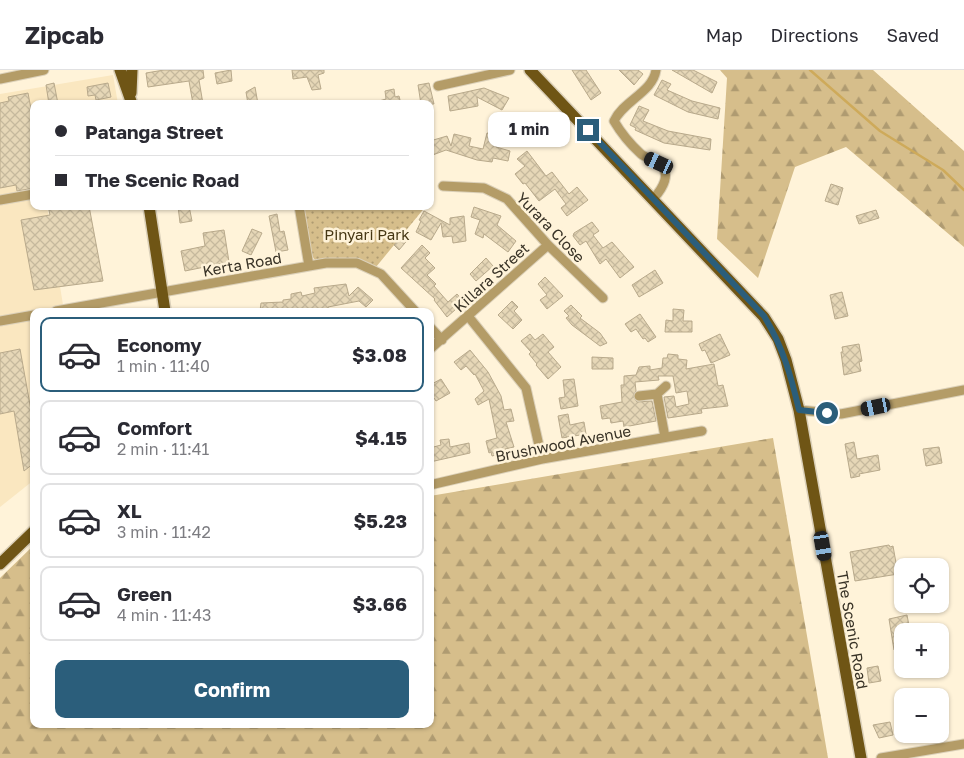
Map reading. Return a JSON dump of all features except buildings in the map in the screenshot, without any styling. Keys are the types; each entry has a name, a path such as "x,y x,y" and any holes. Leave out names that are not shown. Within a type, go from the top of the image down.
{"main road":[{"path":"120,70 131,100"},
{"path":"131,100 132,70"},
{"name":"The Scenic Road","path":"530,70 654,198 764,316 778,338 786,360 799,410 861,758"},
{"path":"150,210 165,308"},
{"path":"0,564 30,535"}],"street":[{"path":"0,79 44,70"},
{"path":"438,86 510,70"},
{"path":"654,198 664,186 665,171 659,163 642,155 620,131 614,121 617,113 652,83 656,70"},
{"name":"Yurara Close","path":"443,186 484,188 507,199 548,245 603,298"},
{"path":"0,200 30,195"},
{"path":"300,210 309,266"},
{"name":"Killara Street","path":"434,346 548,245"},
{"name":"Kerta Road","path":"74,308 326,263 357,263 381,274 413,308"},
{"path":"0,321 30,316"},
{"path":"468,316 526,388 542,459"},
{"path":"434,331 442,340"},
{"path":"639,396 657,394 666,386"},
{"path":"799,410 841,414 964,390"},
{"path":"657,394 666,437"},
{"name":"Brushwood Avenue","path":"434,484 542,459 702,431"},
{"path":"881,758 964,744"}],"shaded area":[{"path":"113,75 117,100 30,100 30,210 48,210 64,308 30,308 30,483 0,507 0,94"}],"green space":[{"path":"720,70 873,70 964,151 964,247 846,147 795,167 758,278 717,239 727,78"},
{"name":"Pinyari Park","path":"304,210 423,210 376,267 354,258 315,260 312,256"},
{"path":"773,438 828,758 0,758 0,578 30,549 30,728 434,728 434,495"}],"waterway":[{"path":"810,70 880,131 943,170 964,190"}],"route":[{"path":"588,130 764,316 778,338 786,360 799,410 827,413"}]}
